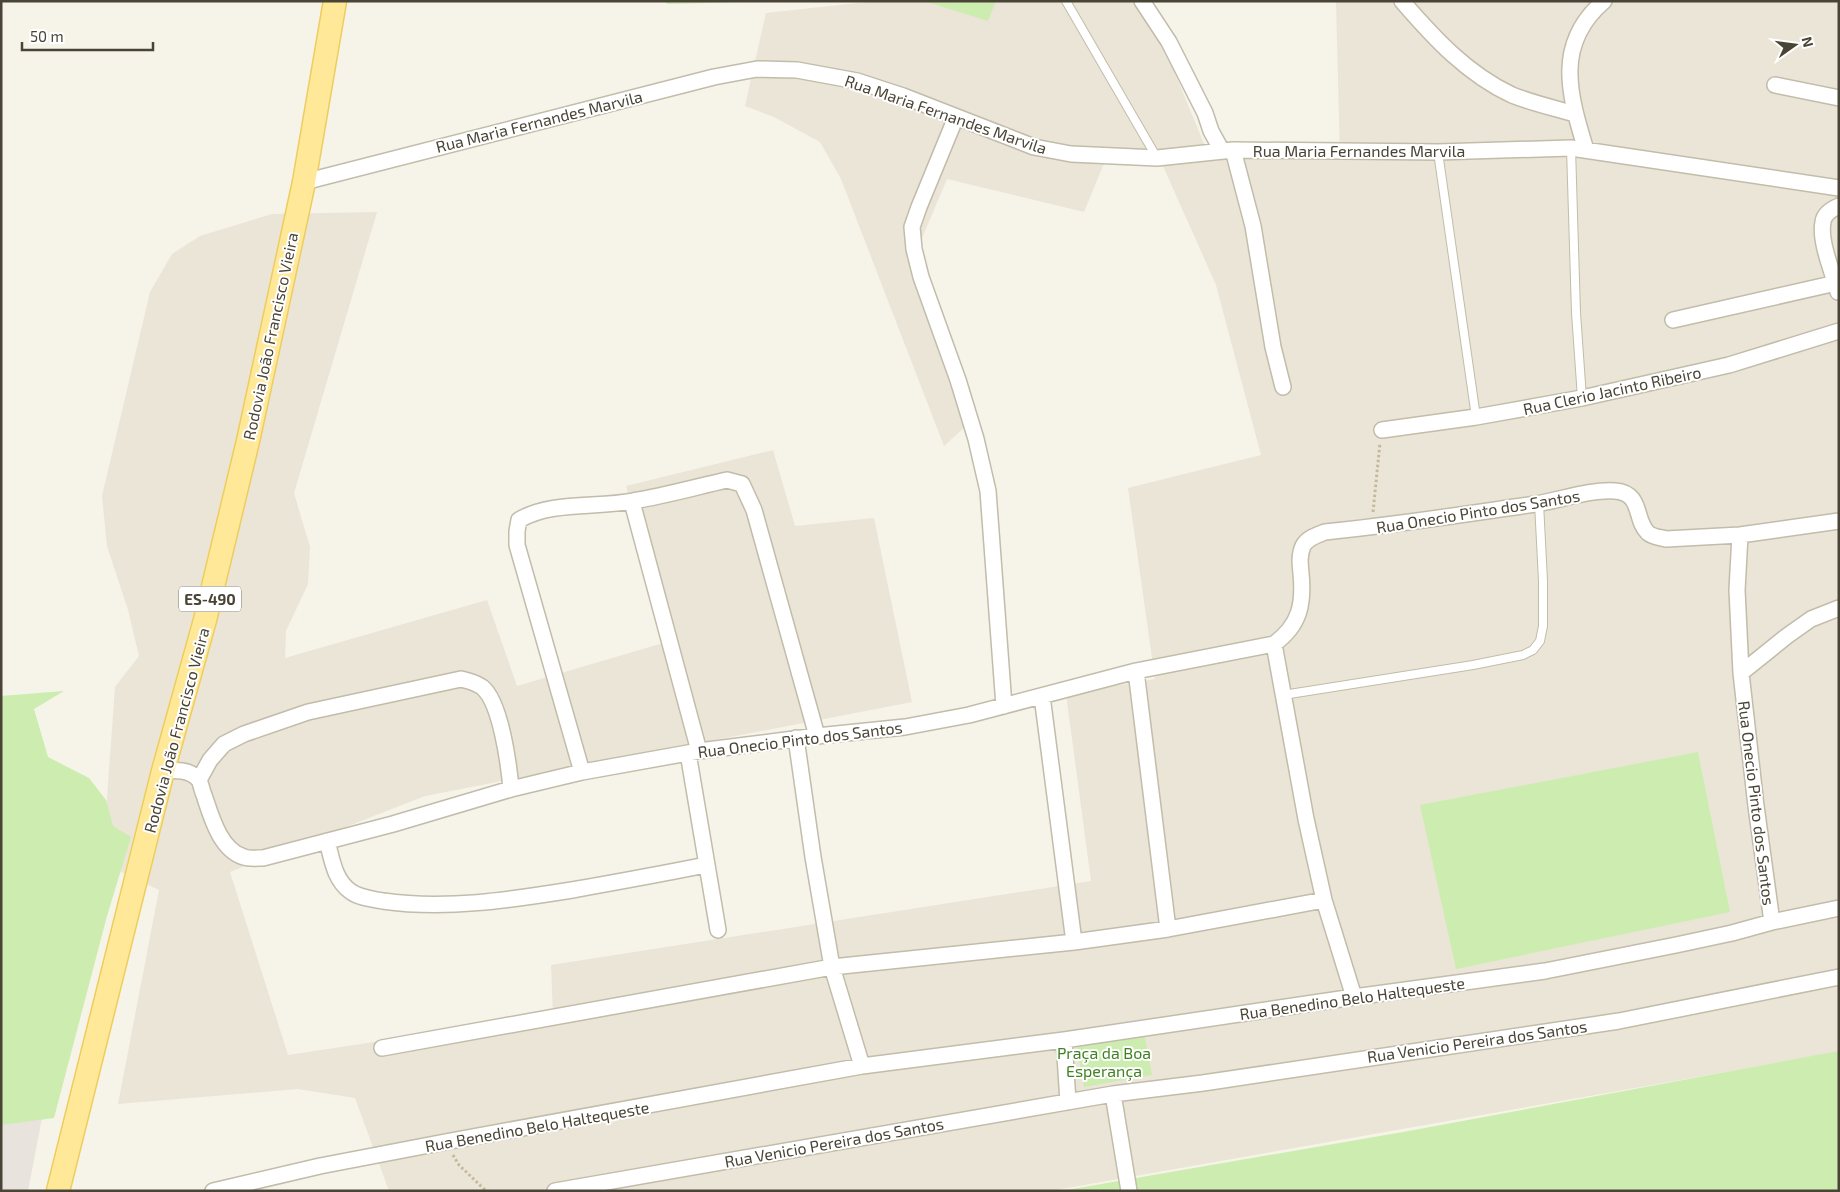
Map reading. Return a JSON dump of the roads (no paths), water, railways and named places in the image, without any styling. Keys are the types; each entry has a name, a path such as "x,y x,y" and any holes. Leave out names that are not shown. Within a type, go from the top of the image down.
{"main road":[{"name":"Rodovia João Francisco Vieira","path":"58,1191 163,772 205,620 246,450 304,182 335,1"}],"street":[{"path":"1142,1 1169,42 1205,112 1211,131 1227,150 1253,226 1273,347 1283,388"},
{"path":"1402,1 1453,56 1480,78 1513,95 1575,114"},
{"path":"1579,149 1570,78 1570,56 1575,39 1583,24 1604,1"},
{"name":"Rua Maria Fernandes Marvila","path":"304,182 704,79 757,69 797,70 857,81 903,96 1034,147 1071,154 1157,158 1227,150 1438,152 1579,149 1839,188"},
{"path":"1775,86 1839,98"},
{"path":"956,117 912,227 921,277 958,380 976,439 988,491 1004,706"},
{"path":"1673,320 1837,288 1823,235 1823,221 1829,211 1839,206"},
{"name":"Rua Clerio Jacinto Ribeiro","path":"1382,430 1476,417 1582,398 1729,365 1839,330"},
{"path":"582,772 517,545 516,531 519,520 529,514 545,510 632,502 727,480 742,484 754,510 817,736"},
{"name":"Rua Onecio Pinto dos Santos","path":"199,780 211,817 221,837 232,851 245,858 263,858 393,824 511,789 582,772 694,752 796,738 906,727 970,715 1136,671 1274,644 1288,634 1296,620 1301,603 1300,556 1304,545 1312,537 1325,532 1436,519 1616,490 1625,493 1632,499 1646,531 1654,536 1666,539 1740,534 1839,521"},
{"path":"632,502 694,752 706,865 718,930"},
{"name":"Rua Onecio Pinto dos Santos","path":"1740,534 1737,590 1741,673 1756,806 1772,922"},
{"path":"1741,673 1811,619 1839,608"},
{"path":"1274,644 1306,819 1324,900 1354,997"},
{"path":"1136,671 1168,929"},
{"path":"163,772 177,770 188,772 199,780 210,760 224,744 244,734 308,712 461,679 473,681 484,688 492,701 508,759 511,789"},
{"path":"1042,696 1074,942"},
{"path":"796,738 832,967 862,1066"},
{"path":"327,841 336,874 342,885 352,893 364,898 402,904 471,903 537,896 706,865"},
{"path":"382,1048 832,967 1074,942 1168,929 1324,900"},
{"name":"Rua Benedino Belo Haltequeste","path":"213,1191 320,1166 862,1066 1064,1040 1546,971 1676,946 1772,922 1839,908"},
{"name":"Rua Venicio Pereira dos Santos","path":"555,1191 1112,1094 1203,1083 1618,1021 1839,977"},
{"path":"1064,1040 1068,1102"},
{"path":"1112,1094 1129,1191"}],"lane":[{"path":"1066,1 1157,158"},
{"path":"1579,149 1576,314 1582,398"},
{"path":"1438,152 1476,417"},
{"path":"1283,695 1502,660 1523,655 1533,650 1540,641 1543,626 1539,503"}],"park label":[{"name":"Praça da Boa Esperança","path":"1104,1061"}]}
